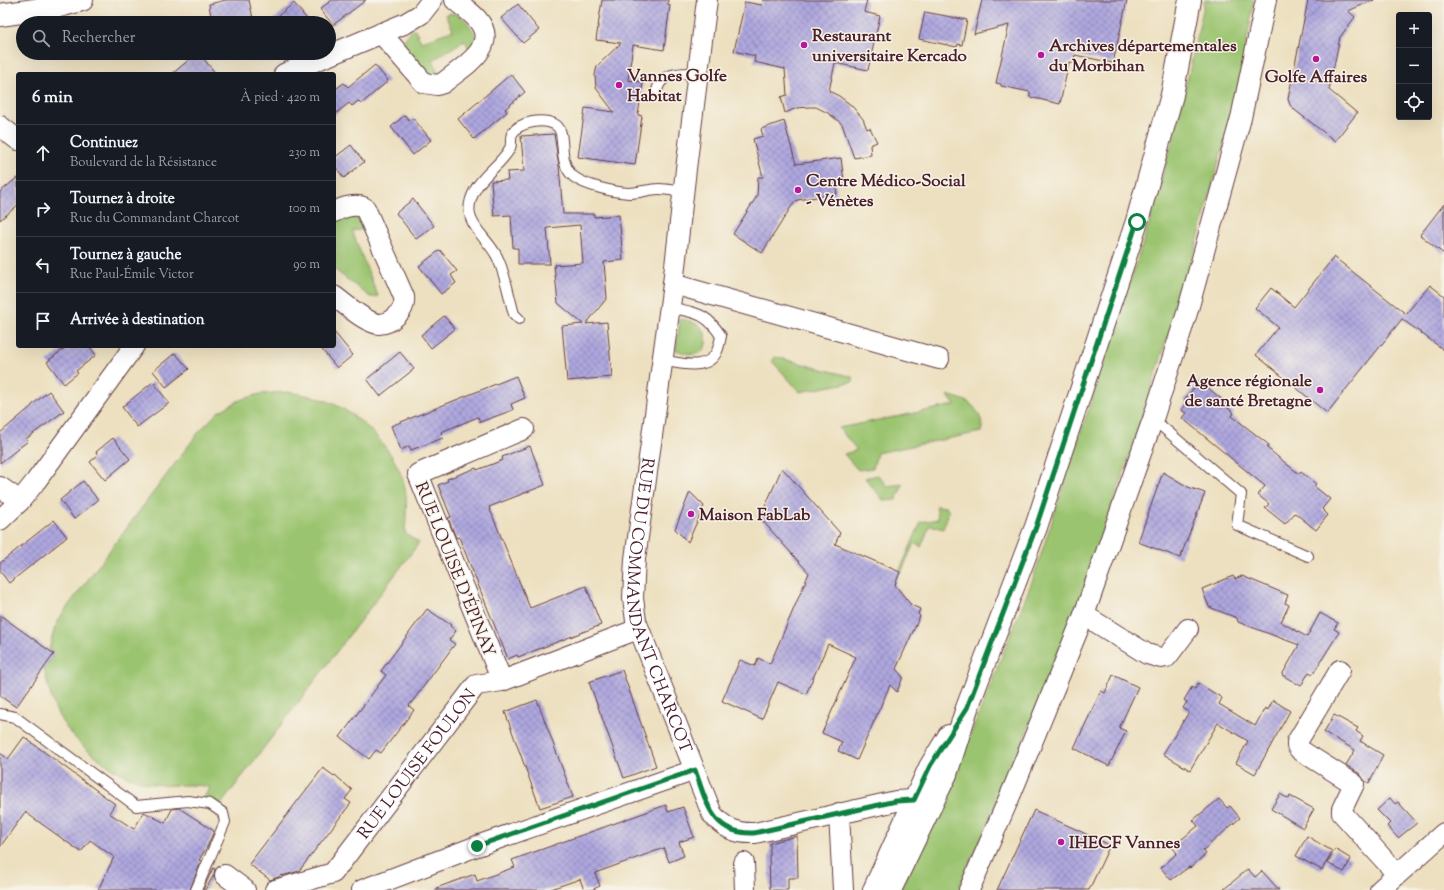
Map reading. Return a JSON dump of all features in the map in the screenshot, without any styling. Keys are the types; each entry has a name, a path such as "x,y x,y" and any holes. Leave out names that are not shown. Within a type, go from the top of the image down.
{"main road":[{"path":"0,15 56,6 82,0"},
{"path":"874,890 902,829 946,774 967,708 1036,527 1137,222 1172,95 1190,0"},
{"path":"890,890 920,807"}],"street":[{"path":"336,52 406,23 420,14 432,0"},
{"path":"381,33 424,83 437,85 443,83 480,53 485,42 485,34 477,19 455,0"},
{"name":"RUE DU COMMANDANT CHARCOT","path":"707,0 673,284 633,581 632,598 638,629 712,814 719,822 736,832 754,833 896,801 920,807"},
{"path":"969,890 1013,789 1084,615 1153,419 1187,313 1241,118 1266,0"},
{"path":"289,72 317,60"},
{"path":"0,126 16,138"},
{"path":"336,211 355,206 365,208 405,301 397,316 385,324 379,324 366,319 336,297"},
{"path":"673,284 940,359"},
{"path":"0,520 20,501 36,482 133,348"},
{"name":"RUE LOUISE D'ÉPINAY","path":"502,681 418,474 524,430"},
{"path":"0,487 20,501"},
{"path":"1084,615 1147,654 1160,658 1167,657 1188,629"},
{"name":"RUE LOUISE FOULON","path":"275,890 333,873 476,685 502,681 638,629"},
{"path":"1340,670 1297,746 1300,750 1354,784 1342,809 1342,813 1397,874"},
{"path":"362,890 477,846 695,770"},
{"path":"883,804 902,829"},
{"path":"839,813 843,890"},
{"path":"1380,890 1444,833"},
{"path":"744,863 745,890"},
{"path":"225,875 245,890"}],"lane":[{"path":"657,90 660,82 664,78 677,74 698,73"},
{"path":"519,319 514,314 499,260 474,226 470,214 470,202 475,190 511,147 512,134 518,128 524,124 533,123 547,122 556,124 561,131 562,155 566,168 573,176 583,182 629,193 658,189 683,192"},
{"path":"662,360 691,364 701,364 711,360 717,351 721,336 708,319 699,314 669,307"},
{"path":"1153,419 1241,494 1237,525 1308,556"},
{"path":"0,714 15,717 136,806 188,801 210,804 223,813 225,822 196,890"}],"green space":[{"path":"1205,0 1254,0 1239,86 1196,247 1136,437 1081,596 1014,763 958,890 900,890 970,736 1033,579 1148,227 1174,135"},
{"path":"451,13 464,19 477,38 471,54 465,40 433,60 439,76 429,77 404,48 405,39 415,29 421,42 453,30 446,15"},
{"path":"345,215 361,220 366,229 352,231 378,296 377,297 370,297 336,271 336,218"},
{"path":"680,319 699,325 705,333 706,345 702,352 698,354 687,354 676,350"},
{"path":"776,357 849,376 854,378 853,382 800,392 772,361 772,359"},
{"path":"288,392 303,394 327,401 352,415 374,434 393,458 404,484 406,496 405,533 419,543 219,807 203,799 210,787 196,785 159,785 139,781 126,776 87,750 76,739 60,718 52,700 44,668 53,656 52,652 49,650 54,630 62,614 198,433 218,412 240,400 260,394"},
{"path":"947,395 968,402 974,408 981,420 981,432 877,453 873,468 858,470 844,454 857,450 839,428 955,405"},
{"path":"878,475 887,486 903,484 896,500 884,501 865,478"},
{"path":"936,506 946,507 949,512 943,529 930,525 921,547 914,543 901,573 899,572 921,522 938,519"}],"building":[{"path":"226,0 249,0 252,16 211,16 209,4"},
{"path":"332,0 366,0 336,23 336,16 326,16 320,9"},
{"name":"Vannes Golfe Habitat","path":"602,0 668,0 668,5 670,5 664,50 633,45 628,80 643,82 638,115 642,116 635,165 578,157 585,108 614,112 596,88 595,75 597,66 621,43 596,40"},
{"name":"Restaurant universitaire Kercado","path":"763,0 867,0 864,12 880,16 868,70 835,63 829,91 851,105 863,119 867,129 870,128 877,142 870,145 871,155 854,158 842,124 828,113 816,107 797,108 785,113 781,97 787,95 785,69 754,62 755,56 734,51 745,2 762,5"},
{"name":"Archives départementales du Morbihan","path":"982,0 1127,0 1113,63 1075,55 1073,63 1069,62 1060,104 1030,97 1030,92 1001,86 1001,84 996,83 1009,25 974,34"},
{"name":"Golfe Affaires","path":"1308,0 1374,0 1348,11 1355,17 1340,37 1329,90 1357,113 1335,141 1296,111 1290,105 1288,99"},
{"path":"294,3 304,16 278,16"},
{"path":"518,4 539,30 523,43 501,18"},
{"path":"925,12 967,20 962,45 958,44 957,47 919,39"},
{"path":"189,60 205,60 214,72 174,72"},
{"path":"375,65 388,81 361,104 358,101 352,106 349,103 336,113 336,89 344,83 348,87"},
{"path":"511,74 525,92 505,109 507,112 474,139 458,119"},
{"path":"405,115 410,121 413,118 431,140 413,155 391,127"},
{"name":"Centre Médico-Social - Vénètes","path":"784,121 796,164 841,158 844,181 835,182 837,194 797,200 762,253 733,234 757,196 758,177 763,177 753,139 763,136 761,129"},
{"path":"554,134 559,166 563,214 594,214 594,217 619,215 623,260 604,262 607,298 586,324 607,322 612,377 567,381 562,326 583,324 558,303 554,265 583,263 580,225 547,228 550,264 518,264 518,248 513,248 511,215 494,216 491,181 508,180 507,172 524,171 521,136"},
{"path":"351,145 364,162 344,178 336,168 336,156"},
{"path":"16,179 16,207 0,220 0,192"},
{"path":"413,199 434,226 416,239 396,213"},
{"path":"1444,204 1444,254 1420,235"},
{"path":"440,250 457,271 451,275 456,283 441,294 419,266"},
{"path":"1334,257 1406,314 1430,285 1444,296 1444,350 1402,319 1327,413 1256,355 1278,327 1255,308 1271,288 1294,307"},
{"path":"444,316 455,329 431,348 421,335"},
{"path":"336,334 353,355 337,368 321,348 336,348"},
{"path":"64,348 91,348 96,355 76,371 78,373 64,384 47,362"},
{"path":"400,352 414,369 380,396 367,379"},
{"path":"175,353 189,369 166,387 153,371"},
{"path":"516,376 525,398 511,404 513,410 480,422 478,417 441,432 443,438 411,450 409,446 401,450 391,426"},
{"path":"1200,381 1226,403 1224,405 1234,413 1232,416 1269,445 1267,448 1299,474 1301,472 1316,484 1314,486 1330,499 1322,509 1328,515 1316,530 1295,513 1285,524 1265,508 1269,504 1258,495 1265,486 1182,418 1186,413 1181,410 1187,402 1184,400"},
{"path":"153,382 169,403 137,427 122,407"},
{"path":"49,391 64,411 26,439 28,441 0,463 0,433"},
{"path":"113,438 130,459 105,480 90,462 98,455 96,452"},
{"path":"530,446 545,485 489,507 530,608 586,586 601,625 518,657 517,655 508,659 459,537 456,538 448,518 451,517 438,485 448,481 447,479 503,460 502,457"},
{"path":"782,468 840,533 835,544 900,572 895,585 911,605 920,609 918,614 920,616 896,669 903,677 897,692 890,685 857,760 838,751 842,742 822,733 856,657 828,644 806,694 778,682 762,719 722,701 740,660 755,666 758,658 770,664 809,573 760,518"},
{"path":"1163,472 1188,487 1205,493 1180,558 1138,542"},
{"path":"83,481 98,500 74,519 60,500"},
{"name":"Maison FabLab","path":"690,492 704,506 688,542 675,529"},
{"path":"54,520 67,537 9,583 0,571 0,563"},
{"path":"1233,576 1235,579 1242,576 1288,595 1285,603 1289,605 1281,622 1307,637 1320,613 1338,623 1334,629 1339,632 1313,674 1309,672 1301,686 1282,675 1299,645 1238,622 1237,618 1209,607 1202,589"},
{"path":"427,609 451,625 450,626 456,631 449,640 455,644 409,706 414,710 381,753 376,750 369,759 340,737 386,675 381,671"},
{"path":"0,615 54,654 16,707 0,696"},
{"path":"622,670 656,766 624,778 589,682"},
{"path":"1113,675 1138,687 1119,728 1126,731 1109,766 1074,748 1101,691 1105,693"},
{"path":"1198,683 1222,698 1219,704 1255,726 1265,708 1268,710 1273,700 1290,711 1255,774 1236,763 1248,741 1218,723 1190,770 1163,754 1189,712 1183,708 1187,702 1184,700 1192,687 1195,689"},
{"path":"537,700 573,797 540,808 505,712"},
{"path":"1334,715 1358,728 1356,731 1363,736 1360,741 1383,755 1369,783 1365,781 1360,774 1346,765 1355,750 1324,732"},
{"path":"24,737 115,804 109,813 134,829 144,812 165,823 172,809 179,808 214,831 199,860 201,861 190,890 98,890 114,857 90,840 81,852 25,812 0,847 0,753 8,759"},
{"path":"323,768 334,776 335,775 352,790 345,799 351,803 299,871 281,875 270,880 249,864"},
{"path":"1280,794 1289,799 1290,796 1314,809 1303,828 1271,809"},
{"path":"1390,798 1395,804 1398,802 1417,823 1398,838 1387,826 1390,823 1377,810"},
{"path":"1219,799 1227,808 1230,806 1240,818 1203,850 1206,854 1190,868 1189,867 1171,880 1161,868 1177,853 1172,847 1198,826 1193,820"},
{"path":"666,805 668,812 683,807 694,837 679,842 684,856 669,862 664,848 595,873 600,886 591,890 584,890 580,879 548,890 436,890 436,888 475,874 477,881 515,867 512,860"},
{"path":"1034,810 1110,845 1089,890 997,890"},
{"path":"797,836 798,878 788,878 788,890 770,890 770,843"},
{"path":"1307,836 1332,851 1322,870 1296,856"},
{"path":"1335,849 1351,859 1344,872 1327,863"},
{"path":"213,868 215,869 214,875 205,890 203,890"},
{"path":"1248,869 1255,877 1262,871 1279,890 1223,890"}],"place":[{"name":"Restaurant universitaire Kercado","path":"804,45"},
{"name":"Archives départementales du Morbihan","path":"1041,55"},
{"name":"Golfe Affaires","path":"1316,59"},
{"name":"Vannes Golfe Habitat","path":"619,85"},
{"name":"Centre Médico-Social - Vénètes","path":"798,190"},
{"name":"Agence régionale de santé Bretagne","path":"1320,390"},
{"name":"Maison FabLab","path":"691,514"},
{"name":"IHECF Vannes","path":"1061,842"}],"route":[{"path":"477,846 695,770 712,814 727,828 736,832 754,833 896,801 914,800 930,766 967,708 1036,527 1137,222"}]}
